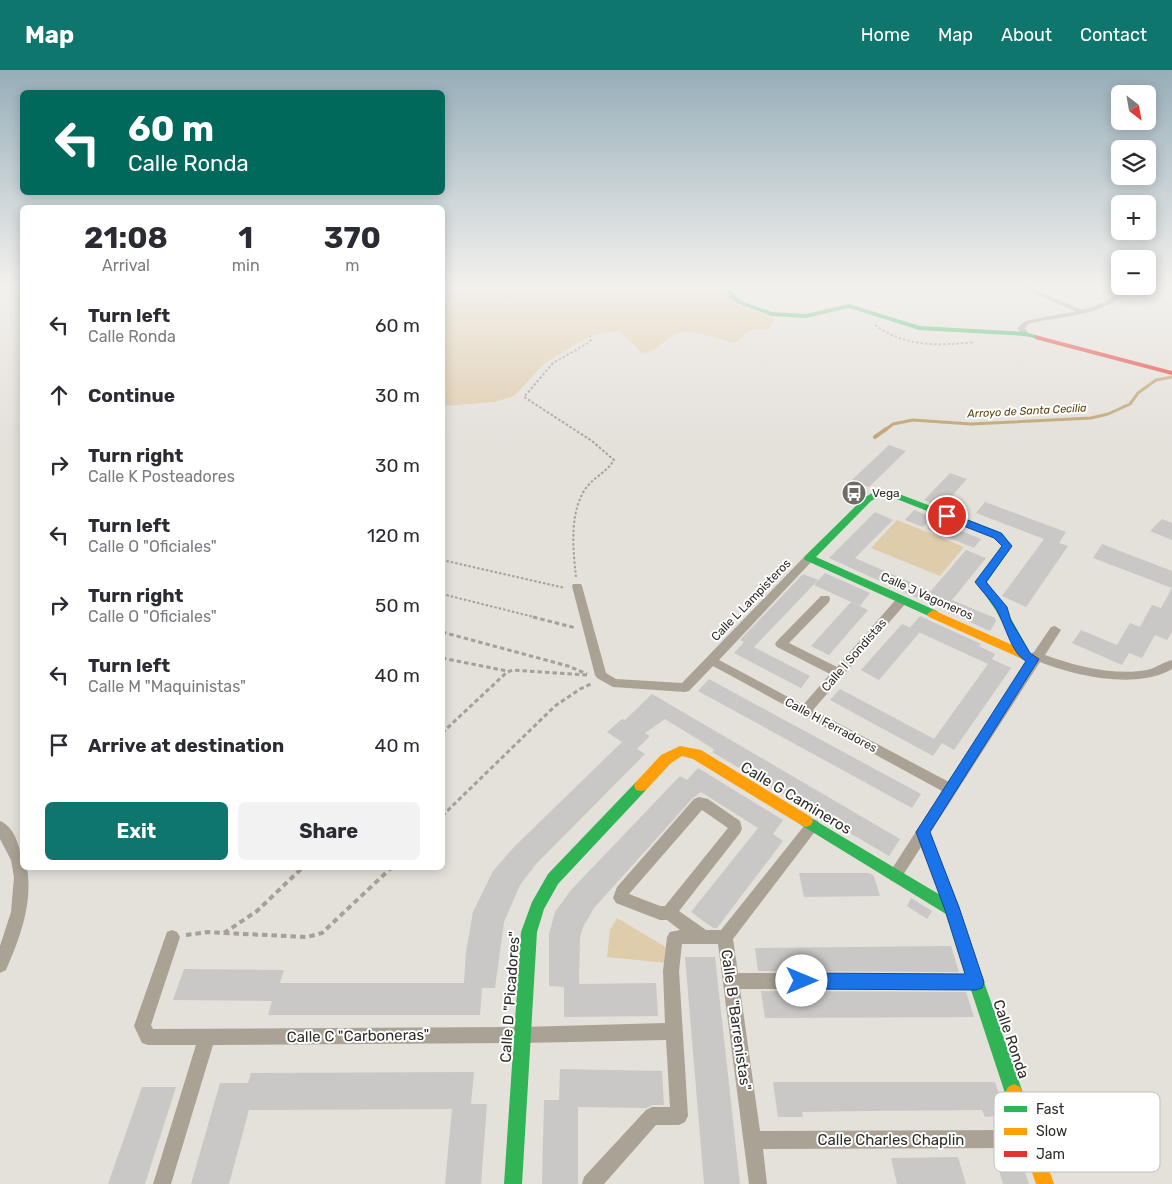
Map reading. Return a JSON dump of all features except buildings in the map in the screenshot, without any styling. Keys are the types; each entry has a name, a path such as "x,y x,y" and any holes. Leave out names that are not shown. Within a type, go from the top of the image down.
{"street":[{"path":"1040,338 1172,373"},
{"path":"810,558 868,499 878,493 896,496 998,535 1007,546 980,582 1001,607 1006,621 1032,657 1080,672 1111,675 1156,673 1172,664"},
{"name":"Calle J Vagoneros","path":"810,558 1032,657"},
{"name":"Calle L Lampisteros","path":"606,678 613,683 685,688 810,558"},
{"path":"578,589 601,674 606,678"},
{"path":"825,599 781,644 838,674"},
{"name":"Calle I Sondistas","path":"805,711 902,600"},
{"path":"952,910 895,875 1032,657 1055,630"},
{"name":"Calle H Ferradores","path":"712,661 950,789"},
{"name":"Calle G Camineros","path":"680,751 696,754 895,875"},
{"name":"Calle D \"Picadores\"","path":"513,1184 528,932 537,907 553,879 666,759 680,751"},
{"path":"669,913 735,829 735,825 703,803 699,803 622,892 621,898 660,913 669,913 702,936"},
{"name":"Calle B \"Barrenistas\"","path":"758,1184 725,937 813,825"},
{"path":"0,827 15,849 21,876 21,909 0,965"},
{"path":"923,832 952,910"},
{"name":"Calle Ronda","path":"952,910 1013,1092"},
{"name":"Calle C \"Carboneras\"","path":"172,937 142,1026 148,1037 207,1038 675,1031"},
{"path":"591,1184 652,1116 679,1116 671,971 673,943 675,937 725,937"},
{"path":"730,981 976,982"},
{"path":"162,1184 207,1038"},
{"name":"Calle Charles Chaplin","path":"753,1140 994,1139"},
{"name":"Calle Ronda","path":"1041,1172 1045,1184"}],"path":[{"path":"445,561 578,589 572,546 580,499 586,488 614,460 592,441 524,396 553,363 588,343 590,338"},
{"path":"445,595 590,632"},
{"path":"445,633 568,666 590,675 509,671 445,659"},
{"path":"445,730 509,671"},
{"path":"445,813 503,759 542,719 582,687 606,678"},
{"path":"224,933 257,911 300,870"},
{"path":"172,937 208,932 307,937 322,933 389,870"}],"shaded area":[{"path":"445,338 587,338 545,363 514,396 495,402 445,406"},
{"path":"626,338 669,338 652,351 642,353"},
{"path":"716,338 741,338 734,343"},
{"path":"897,520 964,547 940,576 871,548"},
{"path":"617,918 667,948 667,963 607,957 610,930"}],"waterway":[{"name":"Arroyo de Santa Cecilia","path":"884,431 893,424 913,420 971,424 1091,418 1108,414 1130,404 1138,393 1156,380 1172,377"},
{"name":"Arroyo de Santa Cecilia","path":"875,437 886,429"}],"traffic: fast":[{"path":"933,614 809,558 868,499 878,493 896,496 998,535 1007,546 981,582 1000,608 1026,656"},
{"path":"513,1184 529,932 537,907 553,879 641,786"},
{"path":"806,821 952,910 1014,1092"}],"traffic: slow":[{"path":"933,614 1033,659"},
{"path":"641,786 666,759 680,751 696,754 806,821"},
{"path":"1041,1172 1045,1184"}],"traffic: jam":[{"path":"1042,338 1172,373"}],"place":[{"name":"Vega","path":"854,493"}],"route":[{"path":"802,981 976,982 923,832 1034,659 1026,656 1006,621 1001,607 980,582 1007,546 998,535 947,516"}]}
